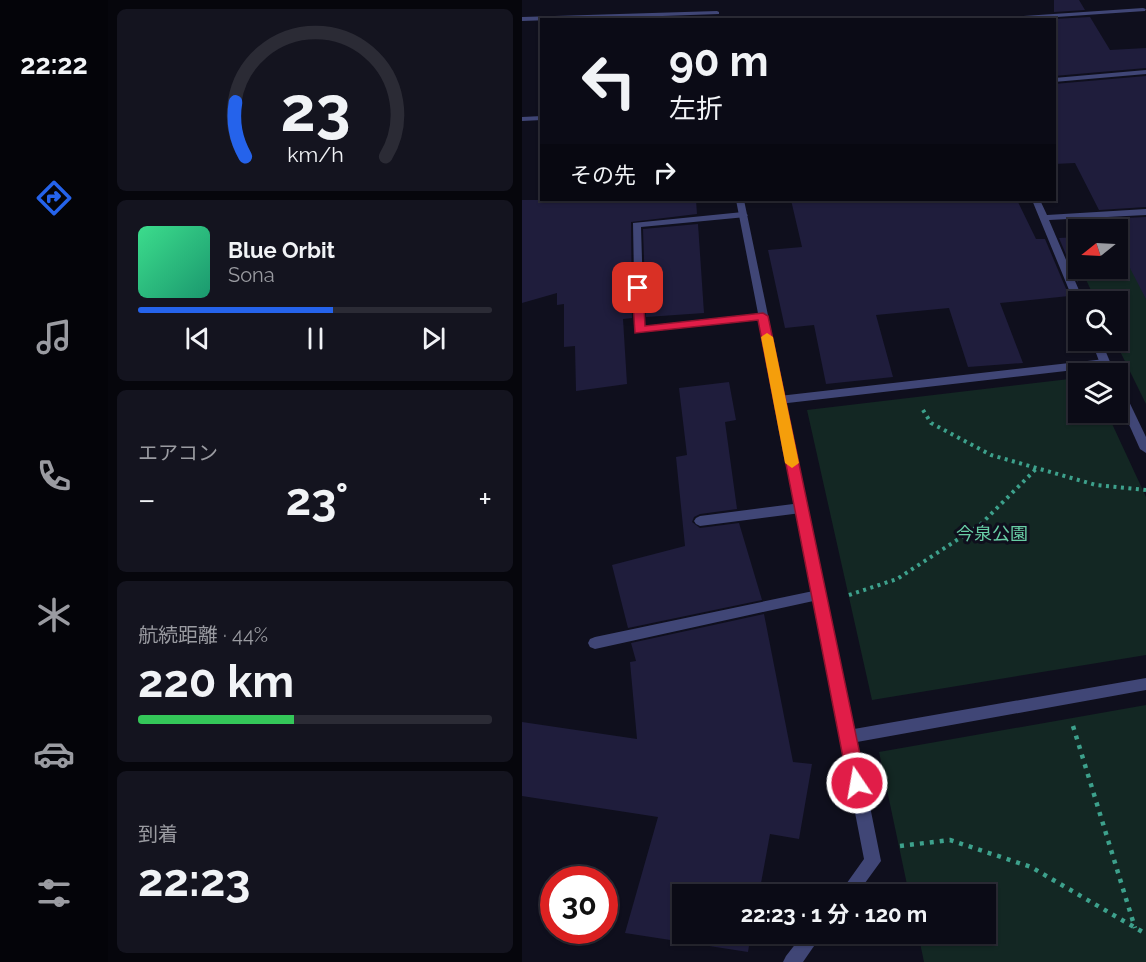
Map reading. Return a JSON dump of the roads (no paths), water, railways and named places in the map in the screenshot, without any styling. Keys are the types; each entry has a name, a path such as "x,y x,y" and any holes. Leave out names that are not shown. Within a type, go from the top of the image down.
{"street":[{"path":"1134,0 1144,12"},
{"path":"1013,18 1144,12"},
{"path":"554,18 717,13"},
{"path":"522,19 540,18"},
{"path":"1056,80 1146,72"},
{"path":"522,119 540,118"},
{"path":"740,201 873,861 855,884"},
{"path":"1036,201 1074,291"},
{"path":"1044,218 1146,212"},
{"path":"743,215 636,225 639,330 763,316"},
{"path":"779,400 1068,372"},
{"path":"1128,410 1146,449"},
{"path":"700,521 801,508"},
{"path":"595,643 818,595"},
{"path":"847,737 1146,684"},
{"path":"792,962 807,944"}],"park label":[{"name":"今泉公園","path":"992,534"}]}
